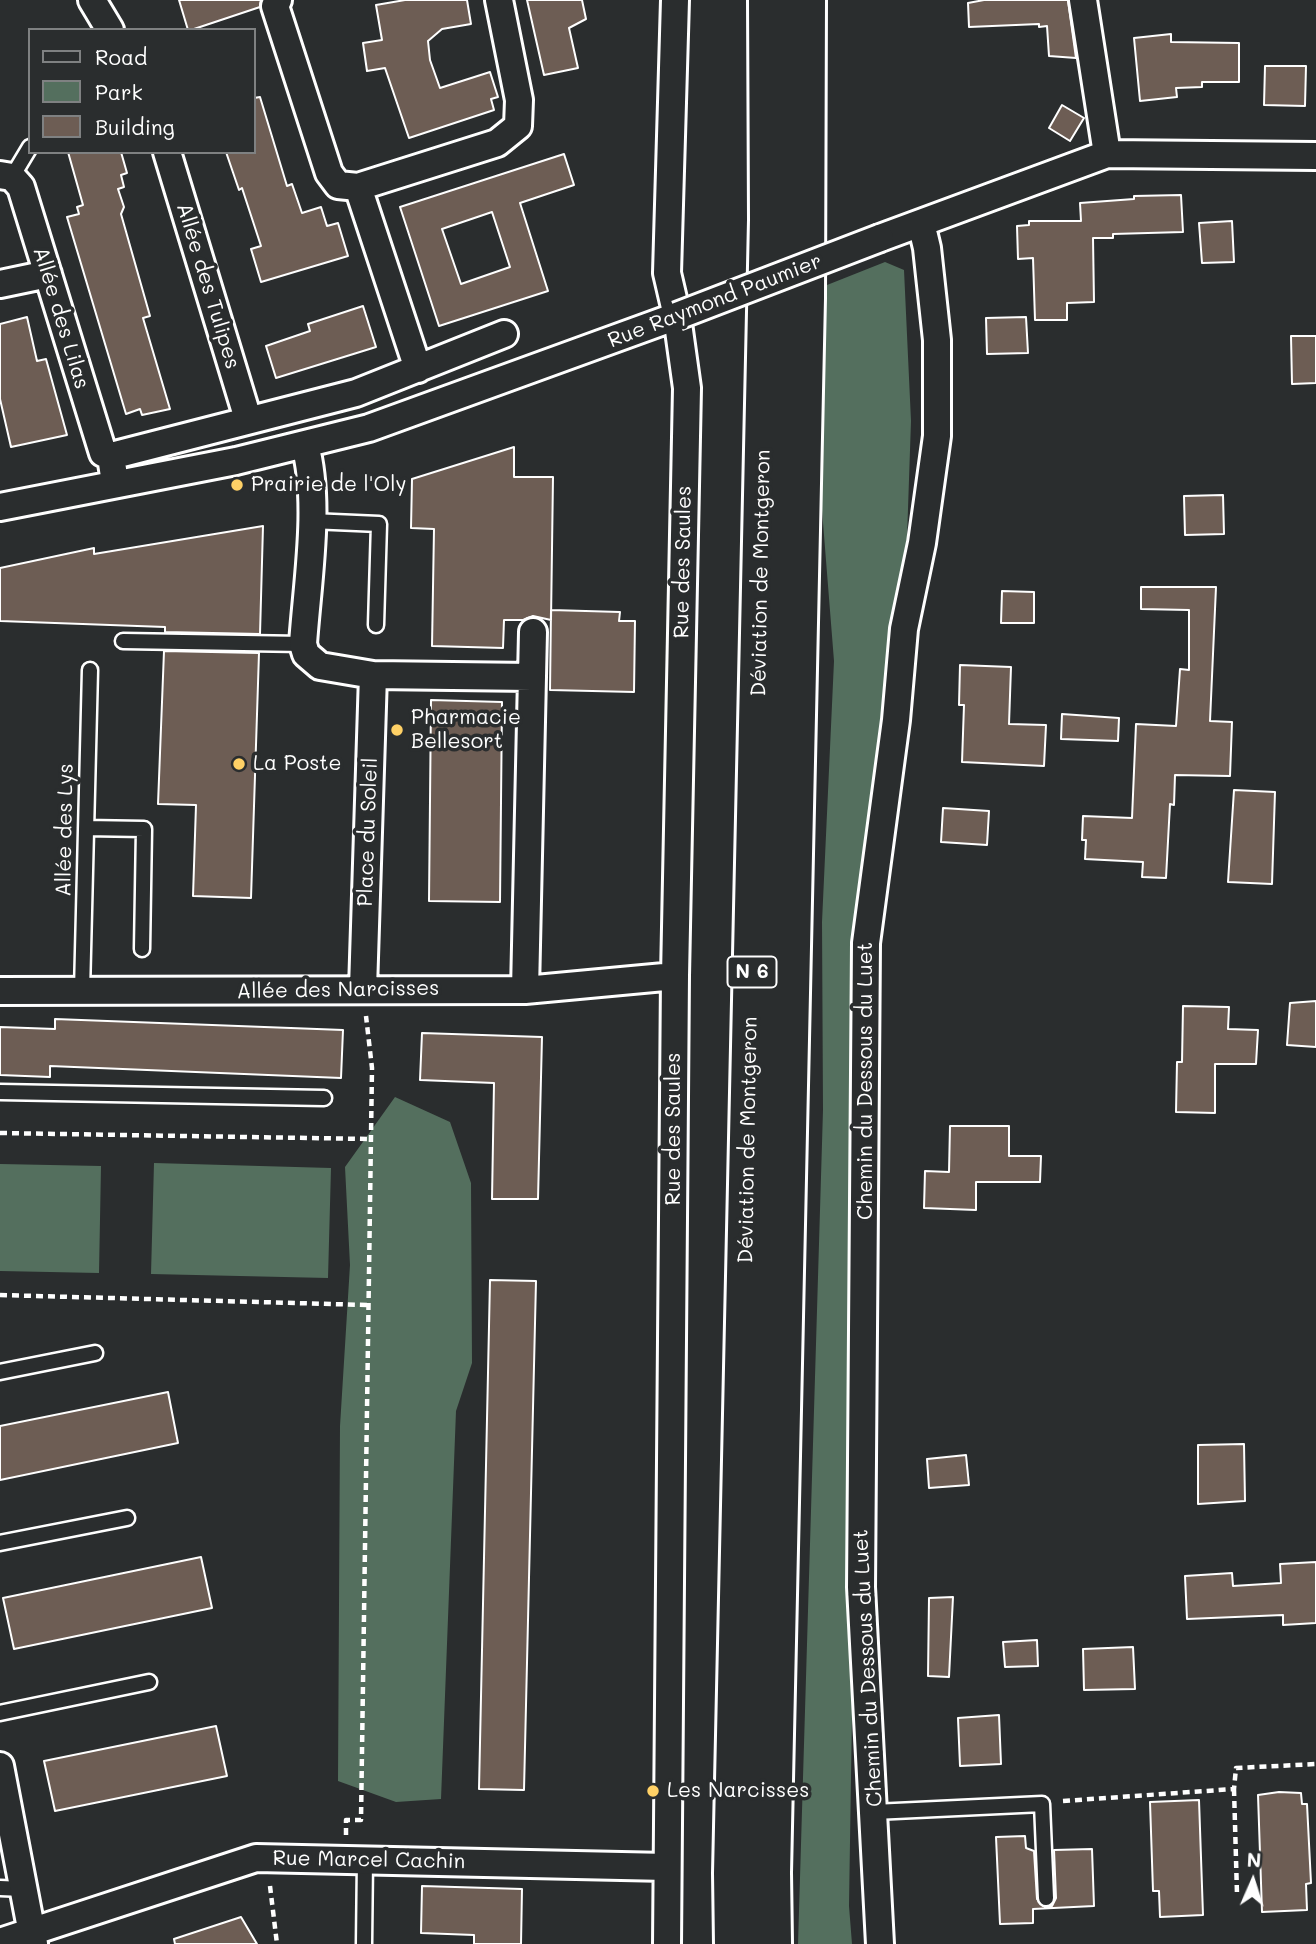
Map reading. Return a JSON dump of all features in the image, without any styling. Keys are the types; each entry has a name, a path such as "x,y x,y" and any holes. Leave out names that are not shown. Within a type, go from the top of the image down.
{"main road":[{"name":"Déviation de Montgeron","path":"734,1944 734,1831 768,245 768,0"},
{"name":"Déviation de Montgeron","path":"772,1944 772,1830 805,298 806,0"}],"street":[{"path":"92,0 109,28"},
{"path":"278,0 275,6 329,173 338,185 358,187 497,144 518,126 519,100 499,0"},
{"name":"Rue des Saules","path":"667,1944 675,976 687,388 677,316 667,273 675,0"},
{"path":"1083,0 1107,154"},
{"name":"Allée des Tulipes","path":"168,154 248,419"},
{"name":"Rue Raymond Paumier","path":"0,507 305,446 369,428 677,316 1107,154 1316,156"},
{"name":"Allée des Lilas","path":"6,176 21,187 103,453 111,456"},
{"path":"358,187 418,369"},
{"name":"Chemin du Dessous du Luet","path":"880,1944 860,1587 866,943 896,720 904,629 922,543 937,436 937,340 927,248 921,223"},
{"path":"0,284 48,274"},
{"path":"115,483 111,456 356,393 504,334"},
{"path":"305,446 310,462 311,522 303,644 306,654 320,666 373,675 532,677"},
{"path":"526,990 533,632"},
{"name":"Place du Soleil","path":"363,989 373,675"},
{"name":"Allée des Narcisses","path":"0,990 526,990 675,976"},
{"path":"0,1766 11,1888 33,1939"},
{"name":"Rue Marcel Cachin","path":"0,1942 33,1939 256,1858 667,1867"}],"lane":[{"name":"Allée des Lilas","path":"6,176 28,149"},
{"path":"311,522 379,524 376,625"},
{"path":"123,640 303,644"},
{"name":"Allée des Lys","path":"82,991 90,670"},
{"path":"86,828 144,829 142,949"},
{"path":"0,1093 324,1098"},
{"path":"0,1372 95,1353"},
{"path":"0,1543 127,1518"},
{"path":"0,1713 149,1682"},
{"path":"874,1812 1042,1804 1046,1898"},
{"path":"355,1860 364,1944"}],"path":[{"path":"355,1860 346,1820 362,1820 372,1068 363,989"},
{"path":"0,1133 371,1139"},
{"path":"0,1295 369,1305"},
{"path":"1237,1894 1234,1789 1236,1768 1316,1765"},
{"path":"1042,1804 1088,1798 1234,1789"},
{"path":"265,1858 277,1944"}],"green space":[{"path":"885,262 904,270 911,421 907,538 865,880 849,1906 852,1944 798,1944 823,1110 822,922 834,661 822,510 822,287"},
{"path":"395,1097 450,1122 471,1183 472,1363 456,1411 441,1799 396,1802 338,1781 340,1426 350,1265 345,1167"},
{"path":"154,1163 331,1168 328,1278 151,1274"},
{"path":"0,1164 101,1166 99,1273 0,1271"}],"building":[{"path":"179,0 261,0 260,7 197,28 187,28"},
{"path":"405,0 467,0 471,24 442,29 428,41 430,60 440,88 490,72 498,97 491,99 494,110 409,138 385,68 367,71 363,43 382,40 376,5"},
{"path":"527,0 582,0 586,19 569,28 578,68 544,75"},
{"path":"984,0 1068,0 1076,58 1049,56 1047,26 1039,27 1039,24 969,27 968,3"},
{"path":"1171,34 1171,42 1239,43 1239,82 1202,82 1202,87 1176,88 1177,97 1140,101 1134,38"},
{"path":"1265,66 1306,66 1305,106 1264,105"},
{"path":"260,97 287,186 292,184 302,213 321,207 327,226 338,223 348,256 261,282 251,249 261,246 242,188 239,190 227,154 256,154 256,98"},
{"path":"1062,105 1084,118 1070,141 1049,128"},
{"path":"69,154 122,154 127,173 121,175 124,187 118,189 124,207 121,214 150,316 143,318 170,409 142,415 140,409 126,414 67,217 79,214 77,207 83,205"},
{"path":"564,154 574,185 520,203 548,291 439,326 400,207","holes":["492,212 510,267 461,284 442,229"]},
{"path":"1181,195 1183,232 1113,234 1113,238 1093,238 1094,302 1067,303 1067,320 1035,320 1033,258 1018,259 1017,226 1029,225 1029,221 1081,221 1080,203 1134,199 1134,196"},
{"path":"1232,221 1234,262 1202,263 1199,223"},
{"path":"363,306 376,347 276,378 266,346 310,331 308,324"},
{"path":"27,317 37,361 46,359 67,435 11,447 0,399 0,324"},
{"path":"1026,317 1028,353 987,354 986,318"},
{"path":"1291,336 1316,336 1316,383 1292,384"},
{"path":"514,447 514,477 553,477 551,620 533,616 523,620 504,620 503,648 432,646 434,529 411,528 412,479"},
{"path":"1223,495 1224,534 1185,535 1184,496"},
{"path":"263,526 260,634 165,632 165,627 0,621 0,568 94,548 94,554"},
{"path":"1141,587 1216,587 1210,721 1232,722 1230,776 1175,775 1174,805 1170,804 1166,878 1142,877 1143,862 1085,859 1086,840 1082,840 1083,816 1132,818 1136,724 1176,726 1180,669 1189,670 1189,610 1141,609"},
{"path":"1002,591 1034,592 1034,623 1001,623"},
{"path":"551,610 620,612 619,621 635,621 634,692 550,690"},
{"path":"164,651 259,653 251,898 193,896 196,805 158,804"},
{"path":"960,665 1011,667 1009,724 1046,725 1044,766 962,762 964,705 959,705"},
{"path":"431,700 502,702 500,902 429,901"},
{"path":"1062,714 1119,718 1118,741 1061,739"},
{"path":"1234,790 1275,792 1272,884 1228,882"},
{"path":"943,808 989,811 987,845 941,842"},
{"path":"1316,1001 1316,1047 1287,1045 1290,1003"},
{"path":"1183,1006 1229,1007 1228,1029 1258,1030 1256,1064 1215,1064 1215,1113 1176,1112 1177,1062 1182,1062"},
{"path":"55,1019 343,1030 341,1078 50,1066 50,1077 0,1075 0,1027 55,1029"},
{"path":"422,1033 542,1037 538,1199 492,1199 494,1083 420,1080"},
{"path":"950,1126 1009,1126 1009,1156 1041,1156 1040,1182 976,1182 976,1210 924,1208 925,1171 949,1172"},
{"path":"490,1280 536,1281 524,1790 479,1789"},
{"path":"168,1392 178,1443 0,1480 0,1426"},
{"path":"1244,1444 1245,1501 1198,1504 1198,1445"},
{"path":"966,1455 969,1485 929,1488 927,1459"},
{"path":"201,1557 212,1608 14,1649 3,1598"},
{"path":"1316,1562 1316,1623 1283,1625 1283,1615 1187,1619 1185,1576 1232,1573 1233,1586 1281,1583 1280,1564"},
{"path":"953,1597 949,1677 928,1676 929,1598"},
{"path":"1037,1640 1038,1666 1005,1667 1003,1642"},
{"path":"1133,1647 1135,1689 1084,1690 1083,1649"},
{"path":"999,1715 1001,1764 960,1766 958,1718"},
{"path":"216,1726 227,1776 55,1811 44,1761"},
{"path":"1301,1793 1302,1804 1307,1804 1311,1883 1306,1884 1307,1910 1262,1912 1258,1795"},
{"path":"1199,1800 1203,1915 1160,1917 1159,1891 1153,1891 1150,1802"},
{"path":"1025,1836 1026,1848 1034,1851 1037,1899 1046,1908 1052,1906 1056,1898 1054,1850 1092,1849 1094,1906 1033,1909 1033,1923 1000,1924 996,1837"},
{"path":"422,1886 522,1889 521,1944 474,1944 474,1935 421,1933"},
{"path":"241,1917 257,1944 175,1944 174,1939"}],"place":[{"name":"Prairie de l'Oly","path":"237,485"},
{"name":"Pharmacie Bellesort","path":"397,730"},
{"name":"La Poste","path":"239,764"},
{"name":"Les Narcisses","path":"653,1791"}]}
